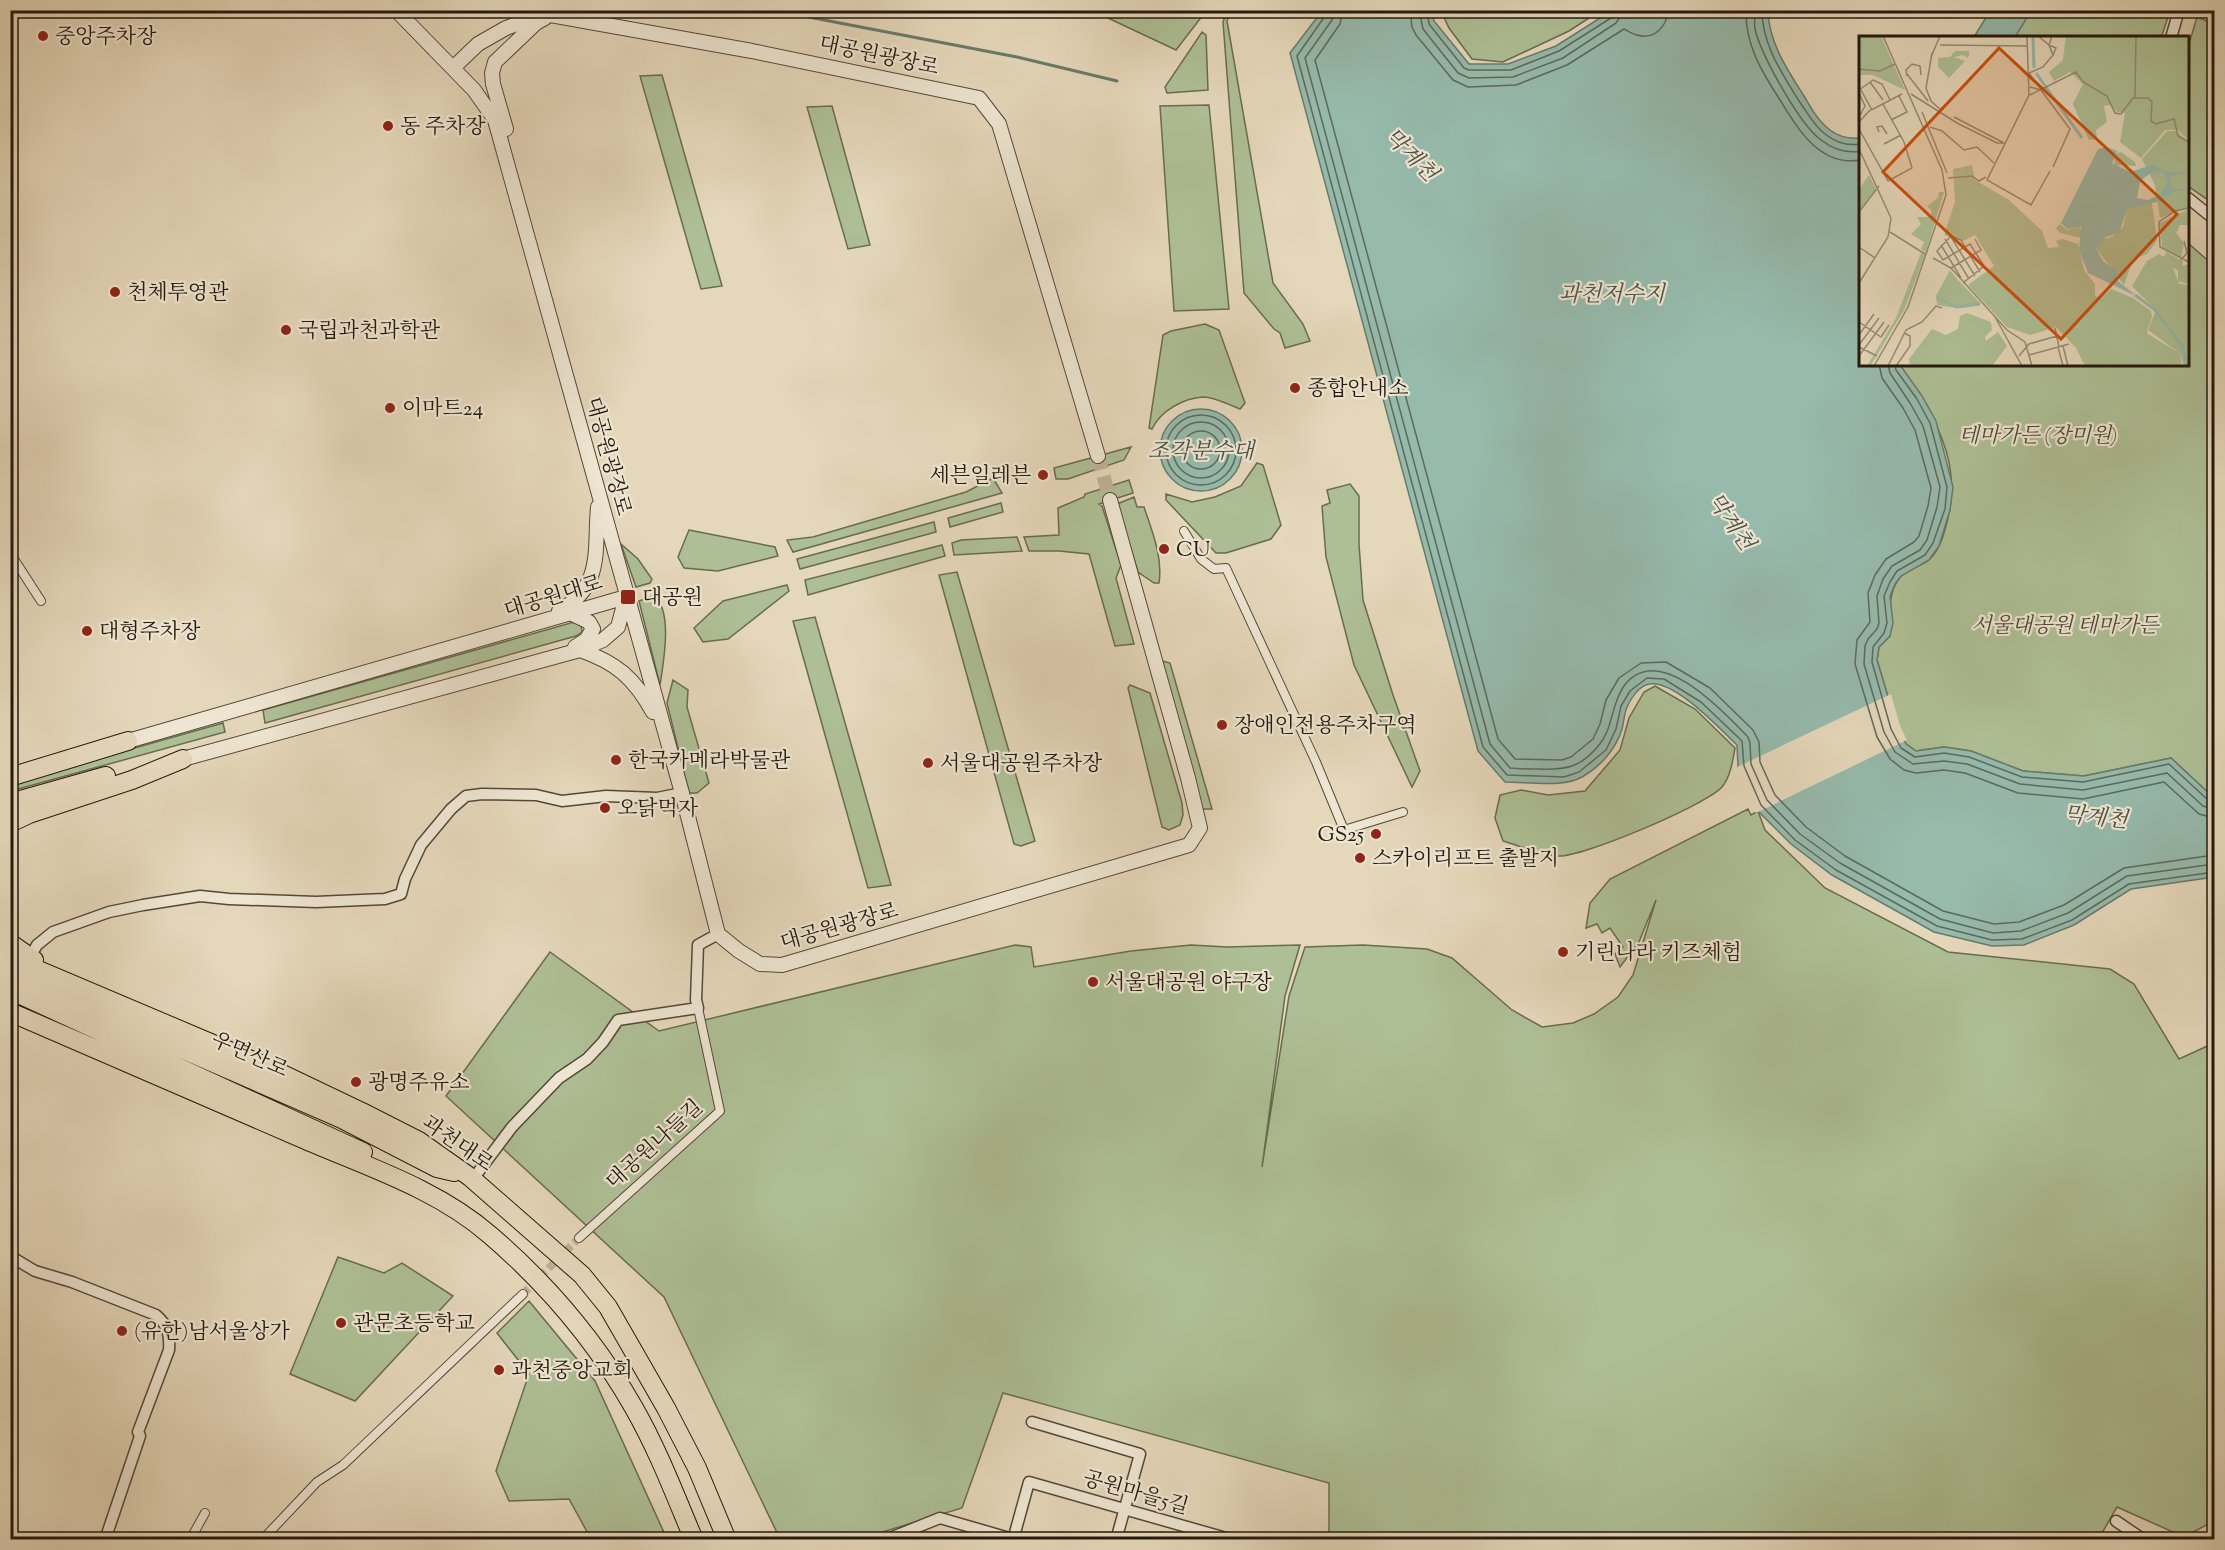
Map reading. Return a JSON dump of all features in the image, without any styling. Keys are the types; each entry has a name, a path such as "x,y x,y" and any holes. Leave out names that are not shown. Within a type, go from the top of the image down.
{"highway":[{"path":"15,775 128,741"},
{"path":"10,803 163,759 183,759"},
{"path":"10,823 29,814 132,780 183,759"},
{"path":"10,944 51,975"},
{"name":"과천대로","path":"10,958 272,1069 419,1141 472,1178 582,1275 608,1307 697,1468 727,1539"},
{"name":"우면산로","path":"10,975 342,1119 437,1168 472,1178"},
{"name":"우면산로","path":"10,990 344,1142 426,1182 451,1206"},
{"path":"10,1012 382,1171 451,1206 489,1234 562,1307 587,1337 634,1407 656,1451 694,1539"}],"street":[{"path":"396,10 454,68"},
{"path":"2172,36 2179,10"},
{"path":"507,163 511,145 492,73 495,62 536,23 544,12"},
{"name":"대공원광장로","path":"1098,456 999,124 979,98 752,51 544,12 478,44 454,68 474,90 495,120 598,499 682,793 718,934 760,964 782,965 1189,845 1200,828 1110,500"},
{"path":"2189,200 2214,219"},
{"path":"534,625 566,607 586,589 595,567 598,499"},
{"path":"1184,531 1201,559 1214,569 1226,568 1316,762 1344,830 1403,812"},
{"path":"12,556 41,601"},
{"name":"대공원대로","path":"128,741 534,625 567,612 626,597 618,627 603,640 580,650 183,759"},
{"path":"561,656 586,640 593,629 589,622 567,612"},
{"path":"580,650 610,662 623,672 639,688 664,733"},
{"path":"30,957 37,945 53,932 108,912 142,905 200,896 316,902 385,899 401,894 405,879 421,845 451,808 466,796 536,795 562,801 606,796 657,798 682,793"},
{"name":"대공원나들길","path":"579,1238 720,1111 696,1000 698,945 718,934"},
{"path":"472,1178 512,1127 559,1078 587,1059 603,1042 618,1020 698,1008"},
{"path":"10,1256 34,1271 72,1282 147,1311 164,1322 168,1330 169,1350 138,1431 140,1436 105,1539"},
{"path":"262,1539 317,1482 343,1465 523,1294"},
{"path":"1032,1422 1140,1454 1116,1539"},
{"name":"공원마을5길","path":"1014,1539 1029,1482 1233,1539"},
{"path":"190,1539 205,1513"},
{"path":"885,1539 940,1518 1014,1539"},
{"path":"2116,1521 2144,1539"}],"green space":[{"path":"1206,10 1176,50 1093,11"},
{"path":"1227,11 1231,11 1227,21 1273,283 1303,324 1310,341 1285,348 1280,333 1244,293 1223,22"},
{"path":"1441,11 1600,11 1569,31 1503,62 1472,59 1449,28"},
{"path":"1982,11 2170,11 2162,36 2013,36"},
{"path":"2197,17 2214,24 2214,204 2189,187 2189,44"},
{"path":"1202,32 1206,35 1208,90 1167,93 1165,87"},
{"path":"662,75 722,286 701,289 640,76"},
{"path":"1209,105 1229,309 1174,311 1160,106"},
{"path":"832,106 870,245 848,249 807,107"},
{"name":"서울대공원 테마가든","path":"2189,244 2214,266 2214,563 2207,575 2214,585 2214,798 2171,758 2084,776 2023,771 1971,751 1944,747 1916,751 1906,744 1897,727 1877,660 1879,647 1890,636 1890,601 1895,585 1906,572 1930,559 1941,541 1947,522 1951,499 1948,458 1942,439 1923,401 1901,366 2189,366"},
{"path":"1205,324 1219,330 1245,403 1240,409 1212,398 1188,400 1167,411 1152,429 1149,428 1163,335 1171,331"},
{"path":"1131,447 1124,460 1068,479 1056,479 1054,468"},
{"path":"1257,463 1263,465 1281,525 1271,539 1226,553 1216,553 1166,500 1166,494 1192,502 1215,497 1241,486"},
{"path":"993,478 1002,493 793,552 787,540 813,537 966,492"},
{"path":"1129,480 1133,493 1099,504 1102,506 1121,565 1116,578 1134,644 1115,646 1089,554 1029,551 1024,537 1059,535 1058,508 1084,497 1085,494"},
{"path":"1350,484 1359,496 1359,544 1363,600 1420,771 1412,787 1354,665 1326,557 1322,506 1330,503 1327,490"},
{"path":"1134,497 1137,507 1144,507 1153,535 1158,554 1159,583 1154,583 1138,572 1117,504"},
{"path":"1001,503 1003,512 950,527 948,518"},
{"path":"934,522 936,532 800,569 797,559"},
{"path":"689,530 775,547 778,556 718,571 684,568 678,557"},
{"path":"1017,537 1022,551 954,555 952,543 961,540"},
{"path":"621,544 638,559 652,579 650,583 636,587"},
{"path":"942,545 945,556 808,595 805,580"},
{"path":"957,572 1035,841 1021,846 1014,844 939,575"},
{"path":"787,585 789,591 728,639 703,642 694,628 723,601"},
{"path":"653,596 659,602 665,624 665,651 660,685 639,601"},
{"path":"815,617 891,885 868,888 793,621"},
{"path":"574,622 581,625 582,632 576,636 265,723 263,710"},
{"path":"1159,660 1170,663 1212,809 1202,809"},
{"path":"673,680 688,690 687,707 709,783 697,793 689,793 667,703"},
{"path":"1130,685 1150,693 1182,803 1183,815 1180,825 1169,830 1162,827 1128,688"},
{"path":"1655,686 1695,709 1735,748 1729,774 1722,787 1669,818 1570,855 1550,855 1503,841 1495,818 1500,795 1521,790 1548,795 1585,791 1620,750 1629,718 1644,692"},
{"path":"223,723 225,732 11,791 11,783"},
{"path":"1748,809 1751,815 1758,811 1765,830 1825,888 1948,952 2110,969 2134,984 2179,1059 2214,1043 2214,1521 2184,1537 2117,1507 2098,1540 1329,1539 1329,1483 1003,1393 962,1508 859,1539 780,1539 664,1297 446,1096 550,952 659,1031 1015,945 1031,947 1034,967 1131,951 1191,945 1227,947 1300,945 1285,996 1262,1167 1289,996 1305,947 1363,945 1427,949 1452,958 1512,1010 1542,1027 1573,1023 1594,1014 1618,997 1633,975 1656,900 1639,942 1620,967 1615,954 1623,947 1610,928 1602,933 1597,924 1586,928 1590,903 1610,879"},
{"path":"338,1257 384,1273 402,1263 453,1296 355,1401 290,1374"},
{"path":"529,1301 595,1381 667,1539 591,1539 569,1499 509,1501 496,1471 529,1374 497,1333"}],"water":[{"name":"과천저수지","path":"1649,10 1768,11 1775,45 1815,114 1837,134 1848,138 1859,138 1859,366 1901,366 1936,421 1953,487 1950,510 1939,546 1929,560 1901,576 1895,584 1890,596 1893,623 1890,636 1879,647 1877,660 1897,727 1906,744 1916,751 1944,747 1971,751 2023,771 2084,776 2171,758 2214,798 2214,877 2131,889 2074,925 2024,945 1992,946 1934,932 1832,875 1791,844 1756,809 1738,767 1737,745 1708,717 1671,689 1649,684 1642,687 1627,707 1622,729 1606,757 1595,768 1574,780 1545,784 1505,782 1478,751 1290,53 1322,11 1432,11 1434,21 1469,64 1508,64 1556,46 1611,11 1644,14"},
{"path":"1990,10 2029,11 2016,36 1975,36"},
{"name":"조각분수대","path":"1193,409 1209,409 1224,416 1235,427 1242,442 1239,466 1230,479 1209,491 1193,491 1178,484 1167,473 1160,458 1160,442 1167,427 1178,416"}],"pier":[{"path":"1891,694 1900,726 1907,740 1756,813 1735,768"}],"waterway":[{"name":"막계천","path":"772,10 1017,57 1117,81"}],"tunnel":[{"path":"1098,456 1110,500"},
{"path":"523,1294 579,1238"}],"place":[{"name":"중앙주차장","path":"43,36"},
{"name":"동 주차장","path":"388,126"},
{"name":"천체투영관","path":"115,292"},
{"name":"국립과천과학관","path":"286,330"},
{"name":"종합안내소","path":"1295,388"},
{"name":"이마트24","path":"390,408"},
{"name":"세븐일레븐","path":"1043,475"},
{"name":"CU","path":"1164,549"},
{"name":"대공원","path":"628,597"},
{"name":"대형주차장","path":"87,631"},
{"name":"장애인전용주차구역","path":"1222,725"},
{"name":"한국카메라박물관","path":"616,760"},
{"name":"서울대공원주차장","path":"928,763"},
{"name":"오닭먹자","path":"605,808"},
{"name":"GS25","path":"1376,834"},
{"name":"스카이리프트 출발지","path":"1360,858"},
{"name":"기린나라 키즈체험","path":"1563,952"},
{"name":"서울대공원 야구장","path":"1093,982"},
{"name":"광명주유소","path":"356,1082"},
{"name":"관문초등학교","path":"341,1323"},
{"name":"(유한)남서울상가","path":"122,1331"},
{"name":"과천중앙교회","path":"499,1370"}],"park label":[{"name":"테마가든 (장미원)","path":"2038,435"}]}
